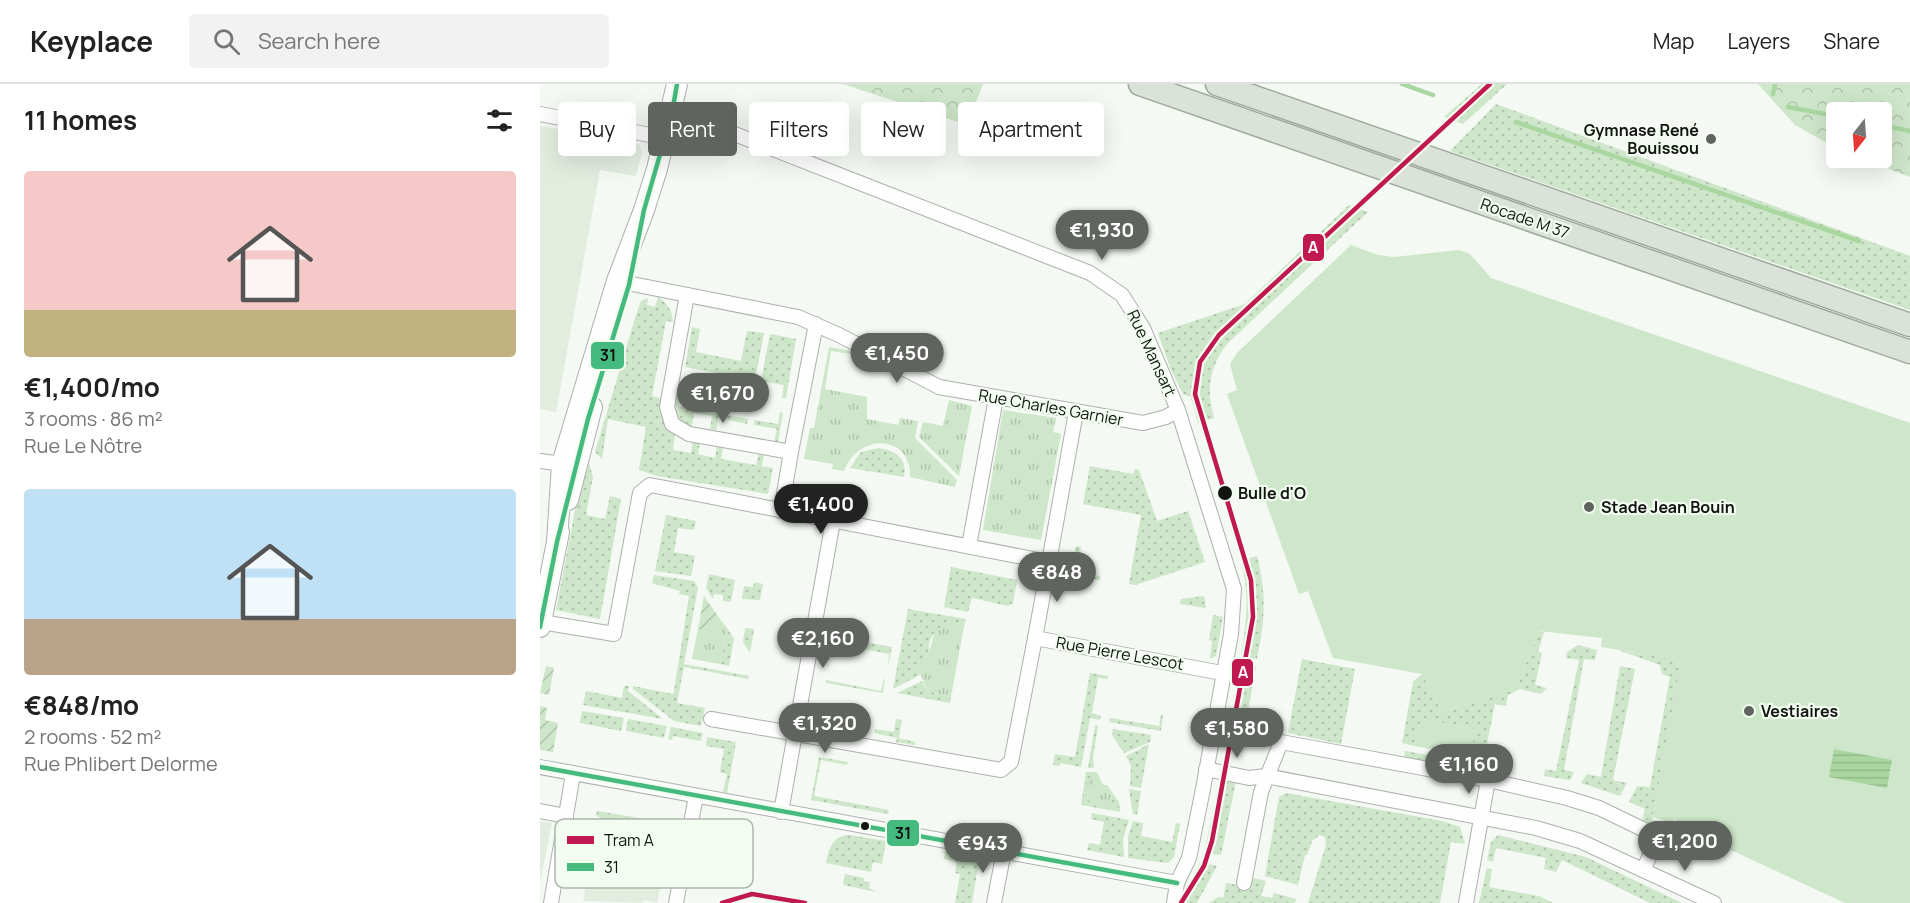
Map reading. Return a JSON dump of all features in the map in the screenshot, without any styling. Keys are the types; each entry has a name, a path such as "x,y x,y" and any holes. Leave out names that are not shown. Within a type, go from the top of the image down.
{"highway":[{"name":"Rocade M 37","path":"1140,84 1910,352"},
{"name":"Rocade M 37","path":"1217,84 1910,325"}],"main road":[{"path":"674,102 677,84"},
{"path":"540,624 570,465 588,419 623,283 661,156"}],"street":[{"path":"540,114 648,135"},
{"name":"Rue Mansart","path":"737,137 942,213 1090,273 1108,283 1122,295 1143,328 1178,410 1234,589 1231,634 1189,858 1178,883 1174,903"},
{"name":"Rue Charles Garnier","path":"623,283 798,317 939,387 1143,423 1166,417 1178,410"},
{"path":"687,295 667,407 672,424 688,434 791,452"},
{"path":"781,511 816,324"},
{"path":"969,546 996,398"},
{"path":"1035,638 1076,412"},
{"path":"540,461 570,465"},
{"path":"540,624 614,634 639,498 644,488 650,485 1049,562"},
{"path":"781,812 833,521"},
{"name":"Rue Pierre Lescot","path":"711,719 1001,770 1011,762 1035,638 1222,673"},
{"path":"1244,883 1266,776 1281,742 1488,780 1587,804 1659,837 1643,870"},
{"path":"540,767 1178,883"},
{"path":"1206,769 1249,777 1266,776 1482,816 1580,841 1713,903"},
{"path":"565,819 573,774"},
{"path":"1466,903 1488,780"},
{"path":"692,819 696,796"},
{"path":"540,812 566,816"},
{"path":"994,903 1004,851"},
{"path":"551,903 555,880"},
{"path":"676,903 679,888"}],"shaded area":[{"path":"540,126 558,129 558,156 636,156 636,144 640,146 642,153 636,176 600,170 556,412 540,409"},
{"path":"1834,749 1892,760 1887,788 1829,777"},
{"path":"540,821 552,823 540,883"},
{"path":"586,888 660,888 657,903 644,900 643,903 583,901"}],"green space":[{"path":"843,84 983,84 976,102 958,102 958,122 946,118 946,102 897,102"},
{"path":"1482,84 1507,84 1463,124 1444,117"},
{"path":"1758,84 1910,84 1910,177 1886,168 1892,168 1892,102 1826,102 1826,142 1795,125"},
{"path":"1496,104 1910,256 1910,310 1450,151"},
{"path":"1349,205 1368,212 1227,344 1216,362 1211,379 1210,398 1214,418 1198,423 1191,397 1183,394 1158,333 1245,304"},
{"name":"Stade Jean Bouin","path":"1351,245 1378,255 1394,257 1459,250 1470,254 1491,278 1910,423 1910,903 1845,903 1733,851 1672,842 1676,819 1670,822 1653,817 1681,660 1601,647 1602,638 1539,631 1516,688 1442,712 1422,674 1333,658 1308,591 1299,594 1227,394 1237,390 1230,364 1237,353"},
{"path":"658,297 669,308 673,322 666,321 652,396 663,399 670,429 675,434 673,450 691,453 693,441 700,442 698,454 715,458 717,446 723,447 721,459 756,465 759,454 764,455 762,466 773,468 768,494 657,476 639,470 646,427 608,419 602,459 595,452 641,301 648,298 647,305 655,307"},
{"path":"692,327 700,329 696,352 741,361 747,331 764,333 755,380 685,367"},
{"path":"770,334 796,339 786,398 782,398 784,385 761,381"},
{"path":"829,347 857,352 857,355 831,351 825,389 867,397 867,419 898,425 900,418 918,421 915,438 957,480 955,487 910,477 908,463 903,453 894,446 883,443 872,444 861,449 851,458 844,471 832,469 833,464 804,459 810,428 814,428"},
{"path":"676,393 681,393 679,406 748,419 747,424 718,418 716,430 710,429 712,416 694,413 692,426 686,424 676,414"},
{"path":"949,400 972,406 959,476 919,437 923,422 943,426"},
{"path":"1003,410 1056,418 1053,432 1061,434 1041,540 983,530"},
{"path":"780,412 783,413 778,442 774,442 777,429 754,425 754,420 778,424"},
{"path":"878,448 899,456 904,465 904,477 850,468 861,452"},
{"path":"586,453 593,477 586,515 605,519 610,496 621,499 600,619 556,610"},
{"path":"1090,466 1133,474 1135,469 1139,470 1157,521 1188,511 1205,562 1135,585 1129,584 1141,515 1083,504"},
{"path":"666,515 696,521 694,530 678,528 674,552 695,556 691,576 655,571"},
{"path":"1076,546 1081,547 1077,572 1100,576 1100,580 1070,574"},
{"path":"1257,556 1264,608 1257,659 1241,656 1247,608 1241,561"},
{"path":"951,567 1017,580 1013,603 1008,606 972,598 968,612 944,607"},
{"path":"709,574 735,580 731,602 723,601 723,595 714,594 713,599 706,588"},
{"path":"654,575 694,581 698,588 684,664 749,676 748,679 684,667 677,703 705,708 701,726 674,721 633,689 633,686 673,694 674,691 689,596 652,583"},
{"path":"754,582 763,584 760,600 742,599 744,586 753,587"},
{"path":"704,596 720,619 708,623 707,631 698,629"},
{"path":"1204,596 1206,608 1180,604 1181,599"},
{"path":"908,609 966,619 964,626 948,626 934,633 921,666 920,675 893,689"},
{"path":"1213,615 1223,617 1216,656 1210,659 1212,641 1209,640"},
{"path":"720,619 727,628 720,664 692,659 698,629 707,631 708,623"},
{"path":"955,625 964,626 951,697 928,691 919,671 937,630"},
{"path":"727,628 734,639 729,666 720,664"},
{"path":"745,628 754,629 750,653 743,642"},
{"path":"1539,631 1544,632 1538,652 1542,653 1535,685 1547,688 1541,694 1520,689 1508,695 1506,706 1495,704 1484,759 1470,756 1475,729 1421,719 1415,746 1402,743 1413,682 1422,674 1442,712 1516,688"},
{"path":"865,642 892,647 888,668 889,654 864,649"},
{"path":"1578,645 1597,650 1595,660 1584,659 1564,770 1574,772 1570,780 1544,776 1545,769 1556,771 1579,660 1566,658 1567,652"},
{"path":"1618,650 1682,660 1651,827 1642,820 1645,809 1629,802 1637,786 1650,787 1670,677 1662,674 1660,665"},
{"path":"1302,659 1355,669 1341,744 1288,733"},
{"path":"1240,664 1256,667 1241,750 1226,748"},
{"path":"546,666 554,668 549,695 540,693"},
{"path":"1620,666 1635,669 1613,780 1627,783 1620,796 1581,783 1587,774 1601,777"},
{"path":"1090,673 1108,676 1108,679 1098,678 1092,713 1101,716 1100,720 1090,718 1081,767 1060,763 1060,766 1053,765 1055,754 1075,757"},
{"path":"885,676 883,693 826,683 826,680 881,691"},
{"path":"922,681 928,691 951,697 950,703 897,693"},
{"path":"624,686 629,686 628,691 663,719 583,705 586,691 622,698"},
{"path":"540,706 547,708 545,720 558,723 553,752 540,750"},
{"path":"582,711 624,718 621,731 580,723"},
{"path":"1161,715 1163,715 1161,731 1109,722 1110,718 1159,726"},
{"path":"628,719 667,726 664,738 626,731"},
{"path":"896,719 902,720 899,738 915,742 915,745 896,742 897,738 874,733 875,729 894,732"},
{"path":"1421,719 1475,729 1470,756 1415,746"},
{"path":"1095,725 1098,726 1093,758 1094,768 1088,768"},
{"path":"671,727 703,733 701,741 673,736 672,740 668,739"},
{"path":"1113,729 1151,735 1150,742 1124,753 1112,735"},
{"path":"707,737 736,742 727,793 723,792 727,774 720,772 724,749 706,746"},
{"path":"1149,744 1141,788 1130,786 1131,766 1126,756"},
{"path":"1405,751 1477,764 1475,772 1404,759"},
{"path":"819,757 848,762 847,765 821,760 814,796 889,810 888,814 811,800"},
{"path":"1086,772 1097,772 1102,783 1090,777 1112,795 1103,785 1107,785 1119,802 1120,812 1081,805"},
{"path":"1090,777 1097,777 1112,795 1112,803 1108,808 1093,805 1083,795"},
{"path":"1220,778 1236,781 1221,855 1204,853"},
{"path":"1129,789 1141,791 1137,815 1133,814"},
{"path":"1286,793 1442,821 1460,827 1465,844 1451,842 1440,903 1308,903 1326,845 1325,837 1320,835 1312,841 1305,855 1298,885 1265,876 1279,797"},
{"path":"597,811 645,819 602,819 596,815"},
{"path":"1092,813 1129,820 1123,839 1124,857 1087,850 1089,843 1100,845 1104,822 1091,819"},
{"path":"1133,821 1143,823 1141,836 1172,842 1176,823 1180,824 1174,857 1168,863 1128,858 1128,837"},
{"path":"849,835 886,841 882,864 873,862 871,872 826,863 830,848 835,841"},
{"path":"1498,835 1586,857 1682,903 1650,903 1562,860 1556,872 1544,869 1546,858 1496,848 1493,862 1487,860 1491,842"},
{"path":"945,851 979,860 972,903 955,903 960,874 955,873 957,862 944,859"},
{"path":"1200,862 1217,866 1197,903 1183,903 1185,891"},
{"path":"1487,868 1492,869 1489,887 1539,896 1553,903 1479,903"},
{"path":"845,874 864,878 864,881 870,882 869,888 876,892 843,885"},
{"path":"1253,878 1266,881 1261,896 1272,898 1274,893 1296,899 1295,903 1209,903 1218,897 1223,898 1226,883 1251,887"}],"waterway":[{"path":"1402,84 1433,95"},
{"path":"1773,94 1775,84"},
{"path":"1788,107 1826,114"},
{"path":"1516,122 1859,241"},
{"path":"1892,127 1910,131"}],"tram line":[{"name":"A","path":"1181,903 1204,866 1212,841 1253,617 1251,580 1195,394 1200,362 1219,335 1490,84"},
{"name":"A","path":"722,903 752,894 805,903"}],"transit line":[{"name":"31","path":"540,627 557,542 588,419 629,285 644,210 672,113 677,84"},
{"name":"31","path":"540,767 1177,883"}],"place":[{"name":"Gymnase René Bouissou","path":"1711,139"},
{"name":"Bulle d'O","path":"1225,493"},
{"name":"Stade Jean Bouin","path":"1589,507"},
{"name":"Vestiaires","path":"1749,711"}]}
